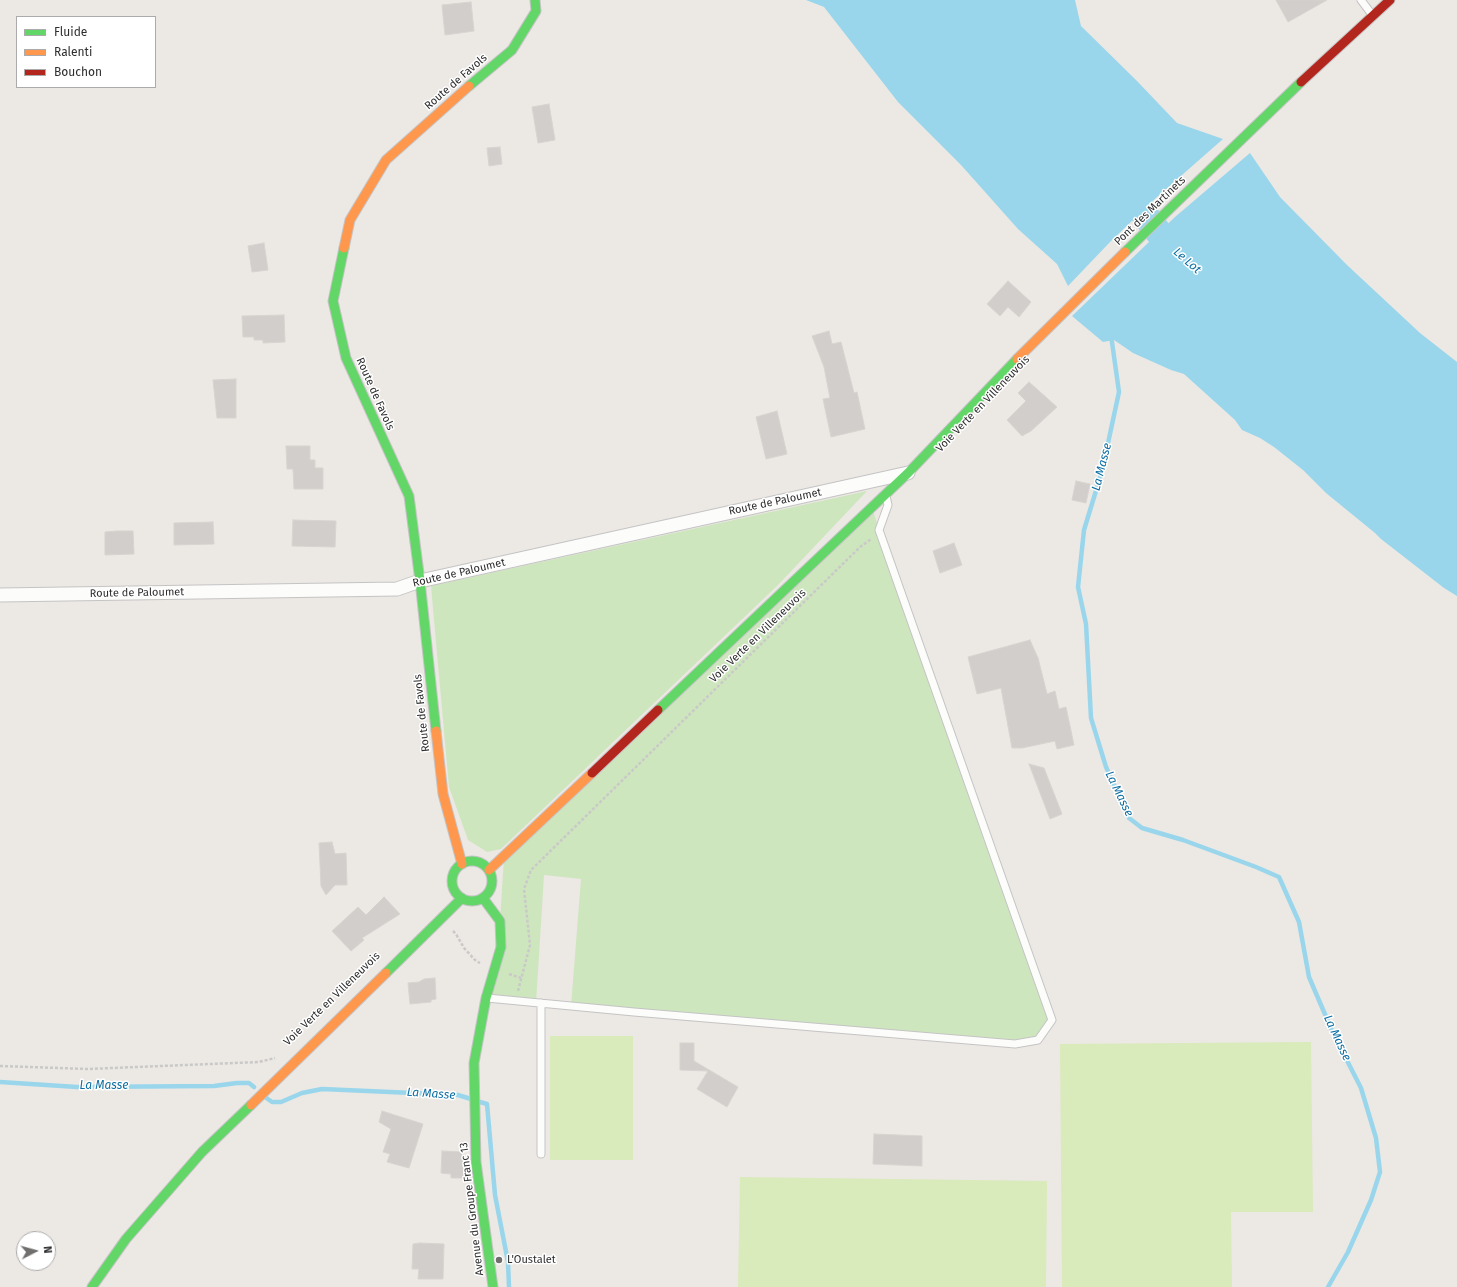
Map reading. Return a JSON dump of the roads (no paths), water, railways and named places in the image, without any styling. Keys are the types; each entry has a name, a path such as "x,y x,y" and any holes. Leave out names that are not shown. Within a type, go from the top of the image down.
{"street":[{"name":"Route de Favols","path":"462,864 443,794 420,581 409,496 346,358 333,302 350,220 386,160 449,103 512,50 536,11 535,0"},
{"name":"Pont des Martinets","path":"489,870 510,852 908,473 1037,338 1280,102 1390,0"},
{"name":"Route de Paloumet","path":"0,596 396,589 420,581 908,473"},
{"path":"473,861 479,862 489,870 492,876 491,888 483,898 472,901 462,898 457,893 453,881 457,869 462,864 473,861"},
{"path":"92,1287 126,1239 202,1152 462,898"},
{"name":"Avenue du Groupe Franc 13","path":"483,898 500,921 501,947 486,998 474,1063 476,1162 493,1287"}],"lane":[{"path":"1361,0 1373,16"},
{"path":"486,998 1015,1044 1038,1040 1052,1020 879,530 888,505 885,494"},
{"path":"541,1003 541,1154"}],"water":[{"path":"806,0 1075,0 1081,26 1177,123 1223,139 1157,197 1111,241 1068,286 1057,264 1018,229 961,165 898,102 824,7"},
{"path":"1250,153 1280,197 1347,265 1420,333 1457,362 1457,596 1444,588 1381,539 1326,493 1303,470 1274,447 1260,438 1242,430 1235,420 1184,374 1171,370 1133,353 1114,340 1103,342 1072,316 1175,217"}],"waterway":[{"name":"Le Lot","path":"1120,183 1170,247"},
{"name":"La Masse","path":"1111,335 1119,392 1102,471 1084,530 1078,587 1086,624 1091,718 1106,767 1129,818 1142,828 1183,840 1279,877 1299,922 1309,977 1333,1033 1361,1088 1376,1138 1380,1172 1371,1200 1348,1252 1328,1287"},
{"name":"La Masse","path":"0,1082 77,1087 214,1086 249,1083 254,1087"},
{"name":"La Masse","path":"265,1097 272,1102 281,1102 302,1093 322,1089 458,1095 471,1099"},
{"name":"La Masse","path":"480,1102 487,1104 495,1195 508,1262 509,1287"}],"place":[{"name":"L'Oustalet","path":"499,1260"}]}
